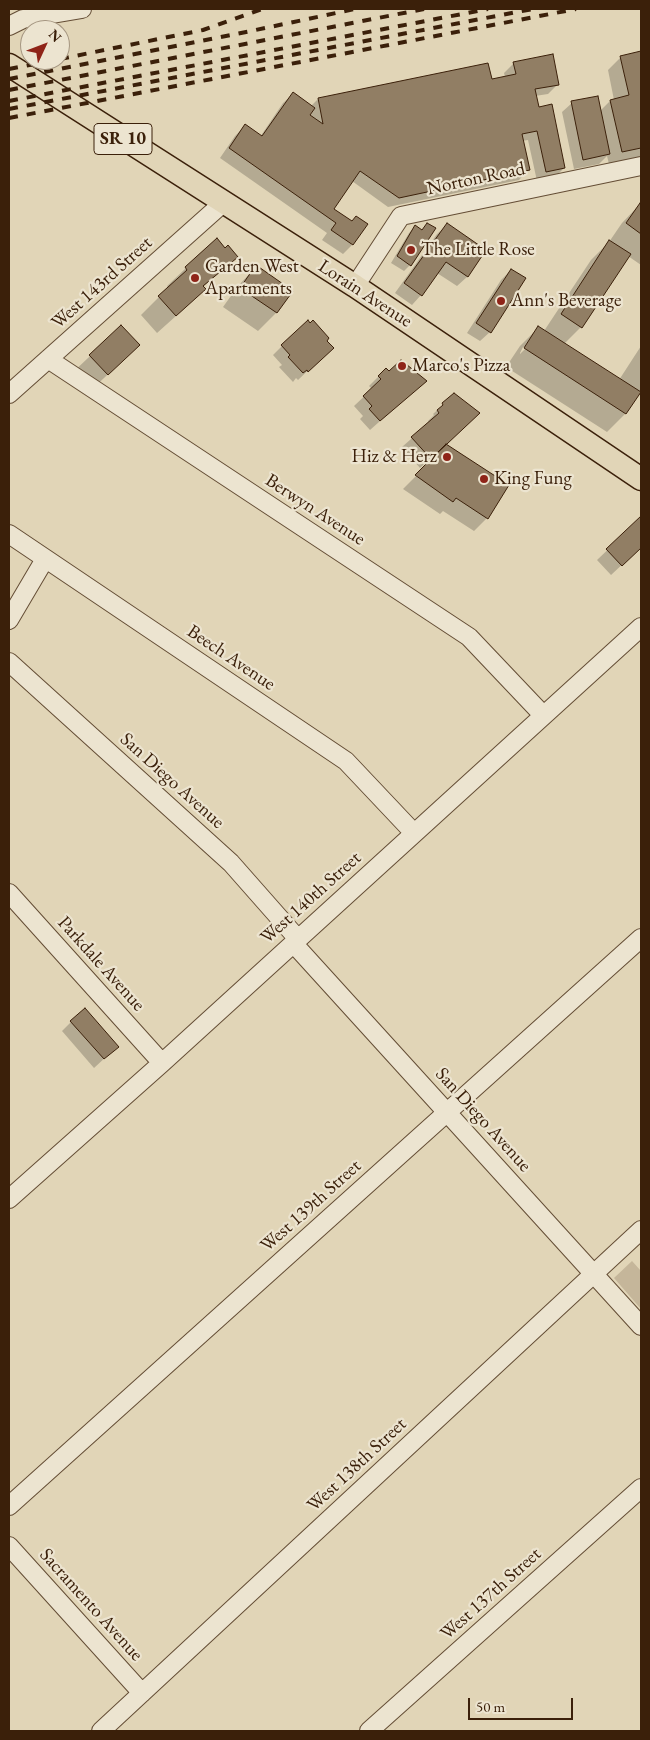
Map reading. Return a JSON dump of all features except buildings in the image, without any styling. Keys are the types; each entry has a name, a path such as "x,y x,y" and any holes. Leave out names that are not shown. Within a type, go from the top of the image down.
{"main road":[{"name":"Lorain Avenue","path":"9,66 355,286 641,479"}],"street":[{"path":"9,26 23,19 82,9"},
{"name":"Norton Road","path":"355,286 401,216 641,166"},
{"name":"West 143rd Street","path":"9,394 223,203"},
{"name":"Berwyn Avenue","path":"48,359 469,637 542,715"},
{"name":"Beech Avenue","path":"9,534 346,761 414,834"},
{"path":"9,620 45,559"},
{"name":"West 140th Street","path":"9,1199 162,1063 542,715 641,627"},
{"name":"San Diego Avenue","path":"9,662 230,863 296,941 641,1326"},
{"name":"Parkdale Avenue","path":"9,893 162,1063"},
{"name":"West 139th Street","path":"9,1506 641,938"},
{"name":"West 138th Street","path":"102,1731 641,1230"},
{"name":"West 137th Street","path":"369,1731 641,1488"},
{"name":"Sacramento Avenue","path":"9,1546 142,1694"}],"shaded area":[{"path":"632,1261 641,1271 641,1309 614,1278"}],"railway":[{"path":"70,57 203,30 262,9"},
{"path":"9,79 355,9"},
{"path":"9,90 424,9"},
{"path":"9,101 488,9"},
{"path":"9,109 533,9"},
{"path":"9,118 576,9"},
{"path":"9,69 20,67"}],"place":[{"name":"The Little Rose","path":"411,250"},
{"name":"Garden West Apartments","path":"195,278"},
{"name":"Ann's Beverage","path":"501,301"},
{"name":"Marco's Pizza","path":"402,366"},
{"name":"Hiz & Herz","path":"447,457"},
{"name":"King Fung","path":"484,479"}]}
